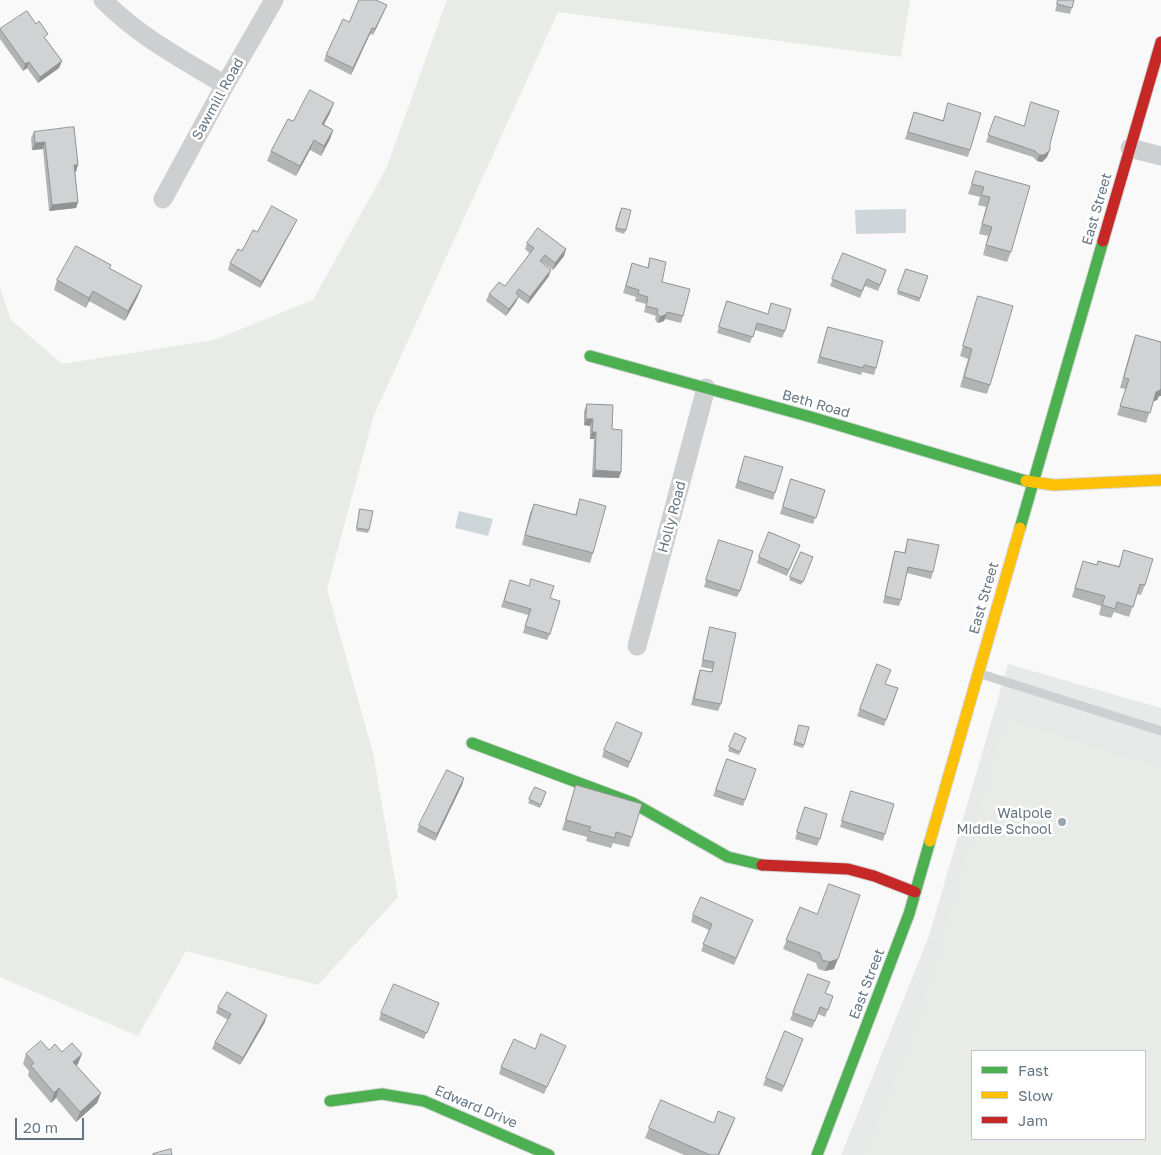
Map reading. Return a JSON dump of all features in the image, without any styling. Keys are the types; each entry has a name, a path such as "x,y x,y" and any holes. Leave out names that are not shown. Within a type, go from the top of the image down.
{"street":[{"path":"103,0 120,17 150,40 225,85"},
{"name":"Sawmill Road","path":"163,199 274,0"},
{"name":"East Street","path":"817,1155 909,914 1161,42"},
{"path":"1130,148 1161,156"},
{"name":"Beth Road","path":"590,356 1033,484 1054,485 1161,480"},
{"name":"Holly Road","path":"638,646 706,388"},
{"path":"472,743 634,803 728,857 760,865 848,869 874,876 915,892"},
{"name":"Edward Drive","path":"330,1101 382,1094 424,1101 549,1155"}],"lane":[{"path":"978,673 1161,731"}],"shaded area":[{"path":"447,0 910,0 901,57 558,12 374,415 327,589 373,753 398,897 318,985 186,951 138,1036 0,977 0,288 11,320 62,364 214,340 313,300 386,169"},
{"path":"906,209 906,233 856,234 855,210"},
{"path":"459,511 493,519 488,536 455,528"},
{"name":"Walpole Middle School","path":"1008,664 1161,708 1161,1155 841,1155 929,936"},
{"name":"Walpole Middle School","path":"1006,719 1161,768 1161,1155 865,1155 918,1023"}],"building":[{"path":"359,0 376,0 387,5 375,29 372,28 353,68 326,55 343,19 349,22"},
{"path":"1058,0 1074,0 1072,8 1057,4"},
{"path":"27,11 36,24 39,21 48,34 44,37 62,61 40,77 29,62 25,64 0,29"},
{"path":"310,90 334,103 322,124 333,130 324,146 314,140 300,166 271,151 288,119 293,121"},
{"path":"1031,102 1059,111 1050,150 1044,155 1039,155 1035,151 988,135 995,116 1024,126"},
{"path":"948,103 981,113 970,150 908,132 914,112 943,121"},
{"path":"74,127 78,165 74,165 78,202 52,205 45,142 35,143 34,132"},
{"path":"976,171 1030,186 1011,252 986,245 992,227 982,224 990,197 981,195 984,187 972,184"},
{"path":"272,206 297,220 262,282 230,263 238,249 242,251 253,230 257,232"},
{"path":"622,208 631,210 626,230 616,228"},
{"path":"538,228 566,249 555,263 545,255 540,261 551,270 530,297 519,289 516,293 519,296 509,309 489,294 499,282 505,286 534,248 527,243"},
{"path":"76,246 111,265 109,268 142,286 128,311 93,291 89,298 57,280"},
{"path":"843,253 886,270 880,285 867,279 862,291 832,279"},
{"path":"650,258 666,262 662,282 690,289 683,316 667,312 667,314 660,317 657,313 658,309 646,306 648,297 638,294 639,290 626,286 632,263 648,268"},
{"path":"906,269 928,276 920,298 898,291"},
{"path":"978,296 1013,306 990,385 964,377 972,349 963,346"},
{"path":"727,301 768,314 771,303 791,309 785,331 757,323 753,337 719,327"},
{"path":"828,327 883,341 876,368 864,365 863,368 820,357"},
{"path":"1136,335 1161,342 1161,389 1156,392 1150,413 1120,406 1129,379 1124,378"},
{"path":"587,404 613,405 612,429 622,430 621,472 595,470 596,432 592,432 593,419 586,419"},
{"path":"745,456 783,467 775,493 738,481"},
{"path":"791,479 825,490 816,518 783,507"},
{"path":"580,499 606,506 593,553 525,535 534,504 576,515"},
{"path":"360,509 373,511 369,530 357,528"},
{"path":"769,532 800,545 789,570 759,557"},
{"path":"908,539 939,545 933,572 908,567 901,600 885,596 895,551 905,553"},
{"path":"719,540 753,551 740,591 706,580"},
{"path":"1124,550 1153,559 1145,585 1140,584 1133,607 1117,602 1115,609 1102,605 1105,596 1075,588 1083,561 1097,565 1098,561 1119,567"},
{"path":"801,552 813,557 803,582 790,577"},
{"path":"531,579 554,586 550,598 560,601 550,634 525,626 531,609 504,601 510,580 529,586"},
{"path":"710,627 736,633 721,704 694,699 700,670 712,672 714,662 703,660"},
{"path":"877,664 891,670 885,684 898,688 886,720 860,709"},
{"path":"617,722 642,733 630,762 604,750"},
{"path":"799,725 809,727 804,745 795,742"},
{"path":"735,733 746,738 740,752 729,747"},
{"path":"727,759 756,769 745,800 716,790"},
{"path":"447,770 464,778 437,834 419,825"},
{"path":"576,785 642,804 632,837 616,832 615,838 589,831 591,827 566,820"},
{"path":"535,787 546,792 541,805 529,799"},
{"path":"851,791 894,804 885,834 842,821"},
{"path":"805,807 827,814 820,839 797,832"},
{"path":"829,884 860,895 838,959 829,962 822,960 820,953 786,940 800,907 817,914"},
{"path":"701,897 753,920 736,958 703,944 712,924 693,915"},
{"path":"808,974 830,982 825,993 833,996 828,1010 820,1007 815,1021 793,1013"},
{"path":"394,984 439,1003 427,1033 381,1013"},
{"path":"227,992 267,1015 243,1058 215,1042 231,1014 218,1007"},
{"path":"785,1031 803,1039 784,1086 766,1078"},
{"path":"541,1034 566,1046 547,1087 501,1067 514,1039 535,1049"},
{"path":"41,1041 49,1050 55,1044 62,1052 72,1043 82,1054 73,1062 101,1093 80,1112 59,1088 54,1093 31,1066 34,1063 26,1054"},
{"path":"661,1100 714,1123 718,1111 735,1118 718,1155 710,1155 649,1128"},
{"path":"171,1149 172,1155 153,1155 153,1154"}],"traffic: fast":[{"path":"1020,528 1103,241"},
{"path":"590,356 811,417 1026,481"},
{"path":"472,743 633,803 728,857 762,865"},
{"path":"817,1155 909,914 930,841"},
{"path":"330,1101 382,1094 424,1101 549,1155"}],"traffic: slow":[{"path":"1026,481 1054,485 1161,480"},
{"path":"930,841 1020,528"}],"traffic: jam":[{"path":"1103,241 1161,42"},
{"path":"762,865 848,869 874,876 915,892"}],"place":[{"name":"Walpole Middle School","path":"1062,822"}]}
